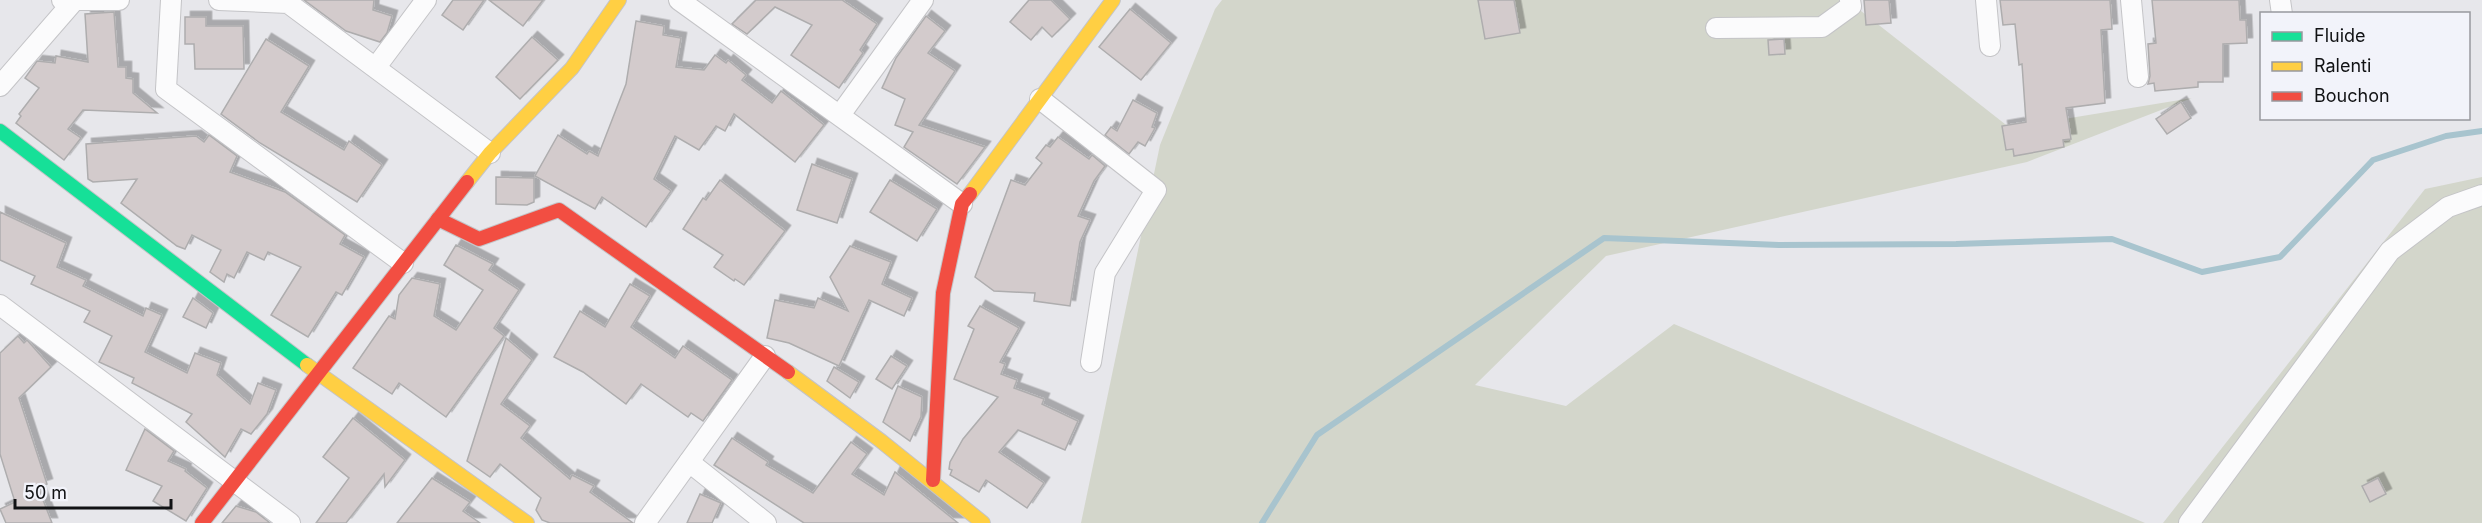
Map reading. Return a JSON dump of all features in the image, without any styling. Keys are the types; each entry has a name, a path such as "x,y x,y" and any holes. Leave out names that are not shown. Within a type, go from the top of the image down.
{"street":[{"path":"0,86 65,1 119,0"},
{"path":"171,0 166,89 403,263"},
{"path":"219,0 289,2 490,153"},
{"path":"376,67 426,0"},
{"path":"202,523 490,153 572,68 619,0"},
{"path":"680,0 962,204"},
{"path":"840,115 923,0"},
{"path":"933,480 943,293 962,204 1113,0"},
{"path":"1716,28 1822,27 1851,6 1850,0"},
{"path":"1986,0 1990,46"},
{"path":"2131,0 2138,77"},
{"path":"1040,99 1156,190 1105,273 1091,362"},
{"path":"0,130 318,374 527,523"},
{"path":"2188,523 2390,251 2448,207 2482,195"},
{"path":"438,219 479,239 560,210 765,356 933,480 983,523"},
{"path":"0,305 290,523"},
{"path":"645,523 765,356"},
{"path":"689,462 766,523"}],"shaded area":[{"path":"1222,0 1847,0 2010,128 2192,98 2027,162 1606,256 1475,385 1566,406 1674,324 2145,523 1081,523 1160,145 1215,9"},
{"path":"2482,177 2482,523 2163,523 2425,189"}],"building":[{"path":"304,0 374,0 373,10 392,16 387,33 380,42 346,31"},
{"path":"453,0 484,0 463,30 442,15"},
{"path":"489,0 543,0 523,26"},
{"path":"756,0 842,0 877,24 860,50 863,53 839,88 791,55 812,25 775,7 747,34 732,24"},
{"path":"1029,0 1051,0 1070,19 1052,37 1042,27 1031,40 1010,22"},
{"path":"1478,0 1514,0 1520,33 1485,39"},
{"path":"1864,0 1889,0 1891,23 1866,25"},
{"path":"2000,0 2110,0 2112,29 2101,30 2105,103 2066,108 2071,139 2063,140 2064,147 2014,156 2013,149 2006,150 2002,126 2026,122 2022,64 2019,65 2015,24 2003,25"},
{"path":"2152,0 2239,0 2240,20 2246,20 2247,43 2223,44 2223,82 2198,82 2198,87 2155,91 2154,83 2148,84 2150,76 2148,44 2156,43"},
{"path":"1130,9 1171,43 1141,80 1099,47"},
{"path":"114,12 118,67 126,67 126,78 133,79 133,93 157,113 83,110 68,129 81,138 64,160 16,123 21,116 19,114 39,88 25,78 37,61 55,63 56,56 88,62 85,14"},
{"path":"926,16 945,31 928,53 955,71 919,125 985,147 957,184 904,147 913,132 895,125 905,99 882,88 896,58"},
{"path":"185,17 206,17 206,26 243,26 244,69 195,69 194,44 185,44"},
{"path":"636,21 664,26 663,35 681,38 676,67 704,70 715,55 726,63 728,60 746,75 742,80 772,103 781,91 824,125 795,162 734,114 725,131 716,126 699,150 675,136 654,179 671,191 646,227 602,197 595,209 535,176 558,135 587,154 589,151 598,156 626,84"},
{"path":"532,37 558,60 520,99 496,77"},
{"path":"266,39 309,66 281,112 344,150 349,141 382,165 357,202 260,143 221,114"},
{"path":"1784,39 1785,54 1769,55 1768,40"},
{"path":"1133,100 1157,113 1152,127 1155,128 1145,146 1138,142 1129,154 1105,135 1111,127 1117,131"},
{"path":"2181,102 2191,118 2167,134 2156,119"},
{"path":"209,135 237,156 230,172 285,192 345,235 340,244 364,257 342,295 336,292 308,337 271,315 301,267 268,252 264,260 247,252 234,278 227,274 224,282 210,272 221,250 192,235 185,249 177,246 121,203 137,179 93,182 88,179 86,144 196,136 204,142"},
{"path":"1058,137 1089,159 1092,155 1105,166 1094,181 1078,216 1090,220 1080,242 1070,306 1034,301 1035,293 994,291 975,277 1011,180 1025,185 1042,163 1036,158 1046,145 1050,147"},
{"path":"812,164 852,179 837,223 797,210"},
{"path":"496,177 534,178 534,202 527,205 496,204"},
{"path":"720,180 785,231 744,285 714,267 723,255 683,229 703,198 706,200"},
{"path":"890,180 937,209 917,241 870,212"},
{"path":"0,212 66,243 57,267 86,280 83,286 143,316 146,308 162,315 145,352 187,373 195,353 221,363 217,375 250,404 258,383 276,390 267,414 251,434 241,429 225,457 186,422 192,414 132,383 134,378 99,362 112,336 84,322 90,311 31,284 35,276 0,260"},
{"path":"456,245 493,264 489,270 519,290 494,328 504,336 446,417 399,383 392,394 353,368 389,316 395,319 399,295 412,278 440,284 434,316 456,330 483,290 444,265"},
{"path":"850,246 891,262 882,284 912,298 904,316 869,300 839,366 789,343 767,338 775,300 814,308 818,298 848,311 830,277"},
{"path":"630,284 650,296 631,327 675,358 683,346 732,380 703,421 691,413 688,417 641,384 626,404 583,372 554,357 580,311 605,327"},
{"path":"193,298 213,313 206,328 183,317"},
{"path":"980,306 1019,328 1000,362 1005,364 1001,374 1017,380 1014,388 1044,399 1042,404 1078,421 1065,450 1018,430 999,452 1044,483 1027,508 986,480 979,492 950,475 952,470 949,469 950,462 963,439 998,397 954,379 974,329 968,326"},
{"path":"18,336 24,343 27,340 51,367 19,398 47,484 38,487 52,523 6,523 0,509 15,502 0,454 0,353"},
{"path":"506,338 532,360 501,404 530,426 521,438 570,479 572,475 594,486 590,492 633,523 550,523 542,520 536,510 541,498 500,464 490,477 467,461"},
{"path":"891,356 907,366 892,389 876,379"},
{"path":"834,367 859,382 850,398 827,381"},
{"path":"898,386 922,397 921,417 910,441 883,422"},
{"path":"353,418 405,460 385,487 384,474 346,523 316,523 349,478 323,457"},
{"path":"145,429 174,451 168,461 186,469 185,471 207,488 186,521 153,501 162,486 126,470"},
{"path":"732,438 768,462 766,465 813,493 851,442 867,454 852,474 884,495 895,472 958,523 804,523 714,465"},
{"path":"432,478 470,502 463,511 480,523 397,523"},
{"path":"2378,478 2386,494 2370,502 2362,486"},
{"path":"700,494 721,503 712,523 687,523"},
{"path":"236,506 256,512 270,523 222,523"}],"waterway":[{"path":"1262,523 1317,435 1604,238 1779,245 1956,244 2112,239 2202,272 2280,257 2373,160 2446,136 2482,131"}],"traffic: fast":[{"path":"0,131 307,365"}],"traffic: slow":[{"path":"467,182 490,153 572,68 619,0"},
{"path":"970,194 1113,0"},
{"path":"307,365 527,523"},
{"path":"788,372 881,441 983,523"}],"traffic: jam":[{"path":"202,523 467,182"},
{"path":"933,480 943,293 962,204 970,194"},
{"path":"438,219 479,239 559,210 788,372"}]}
